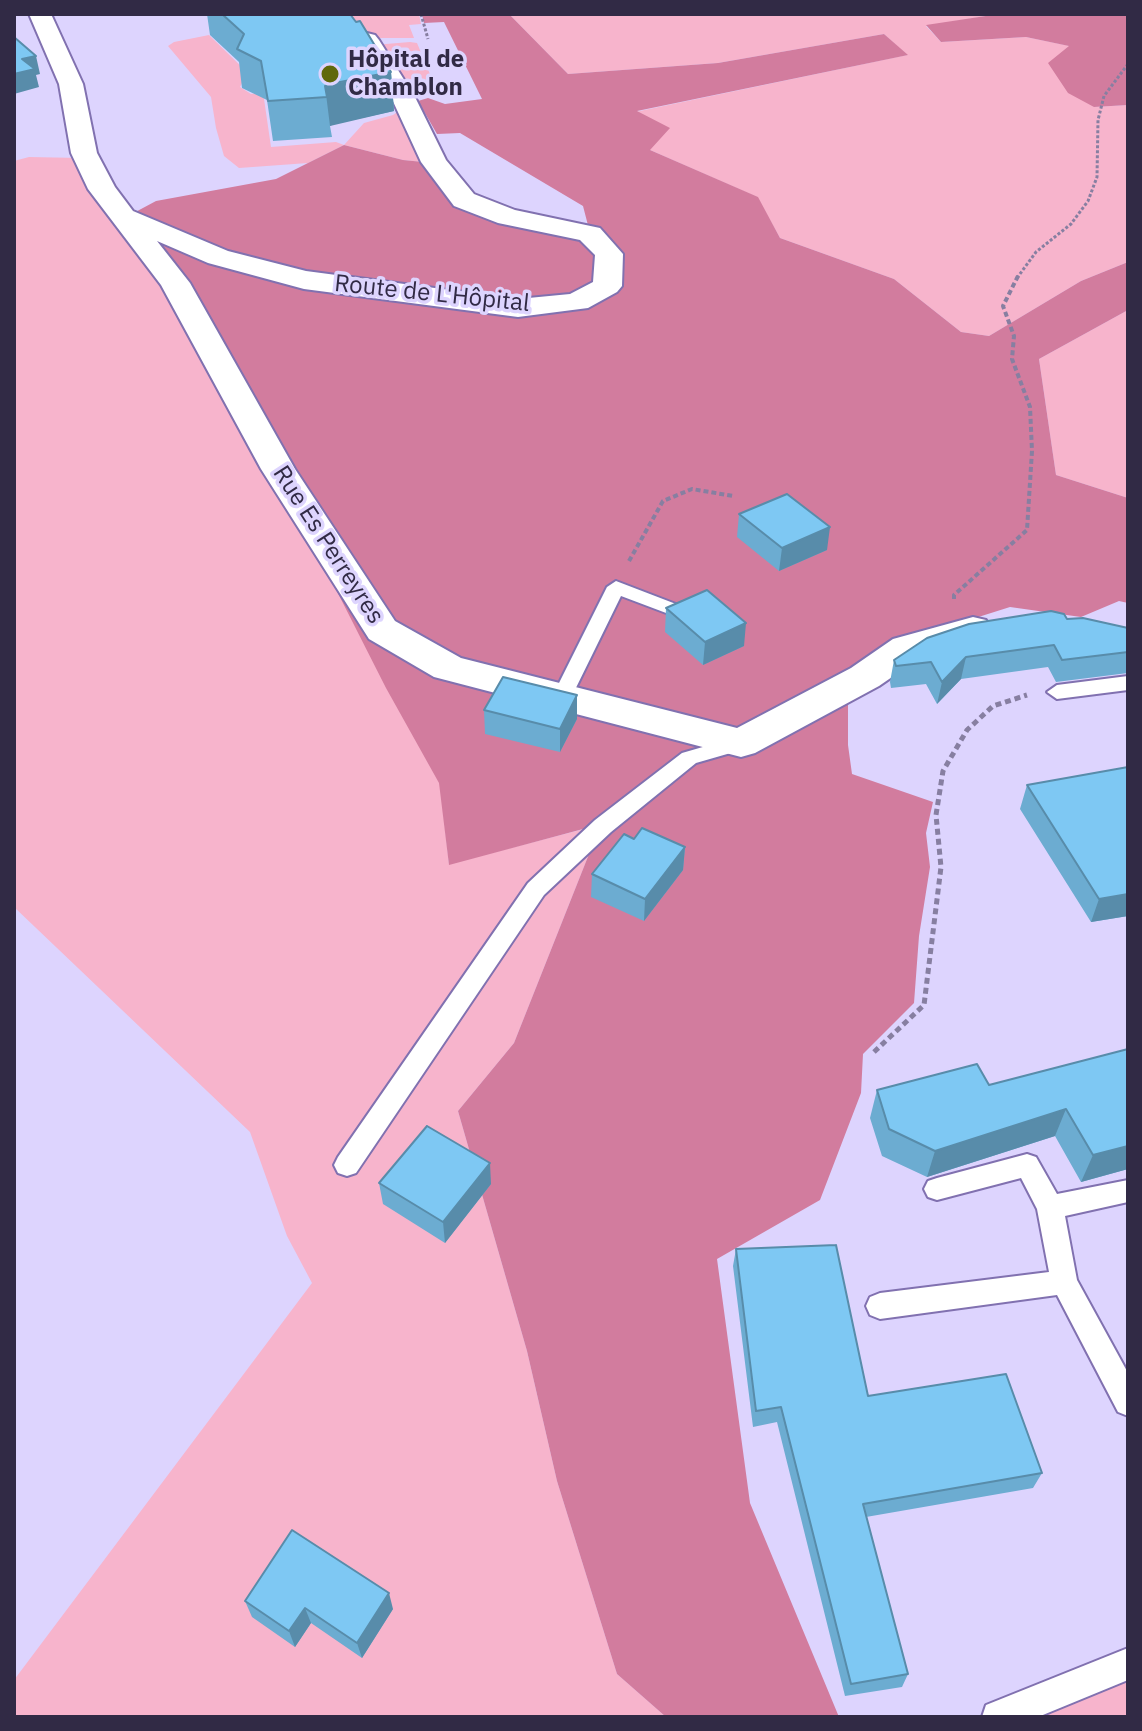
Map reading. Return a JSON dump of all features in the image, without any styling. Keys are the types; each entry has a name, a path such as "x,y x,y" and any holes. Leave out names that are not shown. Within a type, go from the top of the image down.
{"street":[{"name":"Rue Es Perreyres","path":"40,14 71,84 84,153 102,189 127,217 175,283 278,469 382,630 448,668 741,743"},
{"name":"Route de L'Hôpital","path":"127,217 218,257 304,280 394,294 518,308 577,302 607,286 609,254 590,234 508,217 464,200 434,162 403,97 367,40"},
{"path":"741,743 865,677 907,648 958,631 1002,624"}],"lane":[{"path":"562,697 616,587 682,613"},
{"path":"1057,692 1128,683"},
{"path":"347,1165 536,889 603,826 689,758 741,743"},
{"path":"937,1189 1027,1165 1050,1207 1064,1282 1128,1402"},
{"path":"1050,1207 1128,1191"},
{"path":"880,1306 1064,1282"},
{"path":"998,1717 1128,1664"}],"path":[{"path":"421,14 428,39"},
{"path":"958,631 954,595 1027,530 1032,451 1030,407 1012,359 1014,336 1003,306 1018,276 1036,252 1071,224 1088,201 1097,177 1098,120 1104,96 1128,64"},
{"path":"616,587 663,501 692,489 733,496"},
{"path":"874,1052 924,1005 941,867 936,815 943,771 967,730 993,706 1033,693 1057,692"}],"shaded area":[{"path":"328,14 419,14 421,24 409,25 414,38 345,38"},
{"path":"422,14 509,14 568,74 718,63 884,34 908,55 637,111 670,128 650,150 758,197 780,238 894,279 961,332 989,336 1081,281 1128,262 1128,310 1039,359 1056,475 1128,498 1128,603 1119,601 1081,617 1010,607 931,632 848,674 848,745 852,774 933,802 926,833 930,867 919,936 914,1003 863,1054 861,1093 820,1200 717,1259 750,1503 839,1717 666,1717 617,1674 557,1481 527,1351 458,1111 514,1043 591,849 583,829 449,865 439,783 386,688 278,475 128,216 156,201 276,179 344,145 403,160 433,163 462,200 590,233 583,206 460,133 437,134 418,101 428,98 445,104 482,99 444,22 424,23"},
{"path":"509,14 999,14 926,26 941,42 1026,37 1070,46 1094,107 1128,105 1128,262 1081,281 989,336 961,332 894,279 780,238 757,197 650,150 635,112 907,55 884,34 718,63 568,74"},
{"path":"999,14 1128,14 1128,105 1094,107 1068,93 1048,63 1069,46 1026,37 941,42 926,25"},
{"path":"209,35 253,78 244,79 240,87 251,94 263,92 271,147 336,142 344,145 308,163 239,168 224,156 211,97 168,46"},
{"path":"417,43 432,79 403,92 374,45"},
{"path":"406,106 433,163 403,160 344,145 364,123 393,115"},
{"path":"29,157 81,158 125,218 278,475 440,783 449,864 584,829 591,849 514,1043 458,1111 527,1351 557,1481 617,1674 666,1717 14,1717 14,1680 312,1283 287,1236 250,1132 14,907 14,161"},
{"path":"1128,310 1128,498 1056,475 1039,359"},
{"path":"1128,1681 1128,1717 1041,1717"}],"building":[{"path":"222,14 350,14 356,22 360,21 391,72 330,84 325,86 327,97 268,101 261,61 237,49 244,34"},
{"path":"14,37 36,56 22,59 35,69 14,74"},
{"path":"787,494 830,527 782,548 739,514"},
{"path":"707,590 746,623 705,642 666,608"},
{"path":"1051,611 1064,614 1067,619 1083,618 1128,628 1128,652 1062,660 1054,645 966,657 942,682 931,662 896,666 894,660 927,638 969,624"},
{"path":"503,677 577,695 560,729 484,710"},
{"path":"1128,767 1128,894 1099,899 1027,785"},
{"path":"642,828 685,847 645,899 592,874 624,834 634,839"},
{"path":"1128,1049 1128,1146 1093,1155 1066,1109 935,1151 889,1129 877,1090 977,1064 989,1085"},
{"path":"427,1126 490,1163 443,1222 379,1183"},
{"path":"836,1245 868,1396 1006,1374 1042,1473 863,1504 908,1674 851,1684 781,1407 756,1411 736,1249"},
{"path":"292,1530 389,1593 357,1643 305,1608 289,1631 245,1601"}],"place":[{"name":"Hôpital de Chamblon","path":"330,74"}]}
